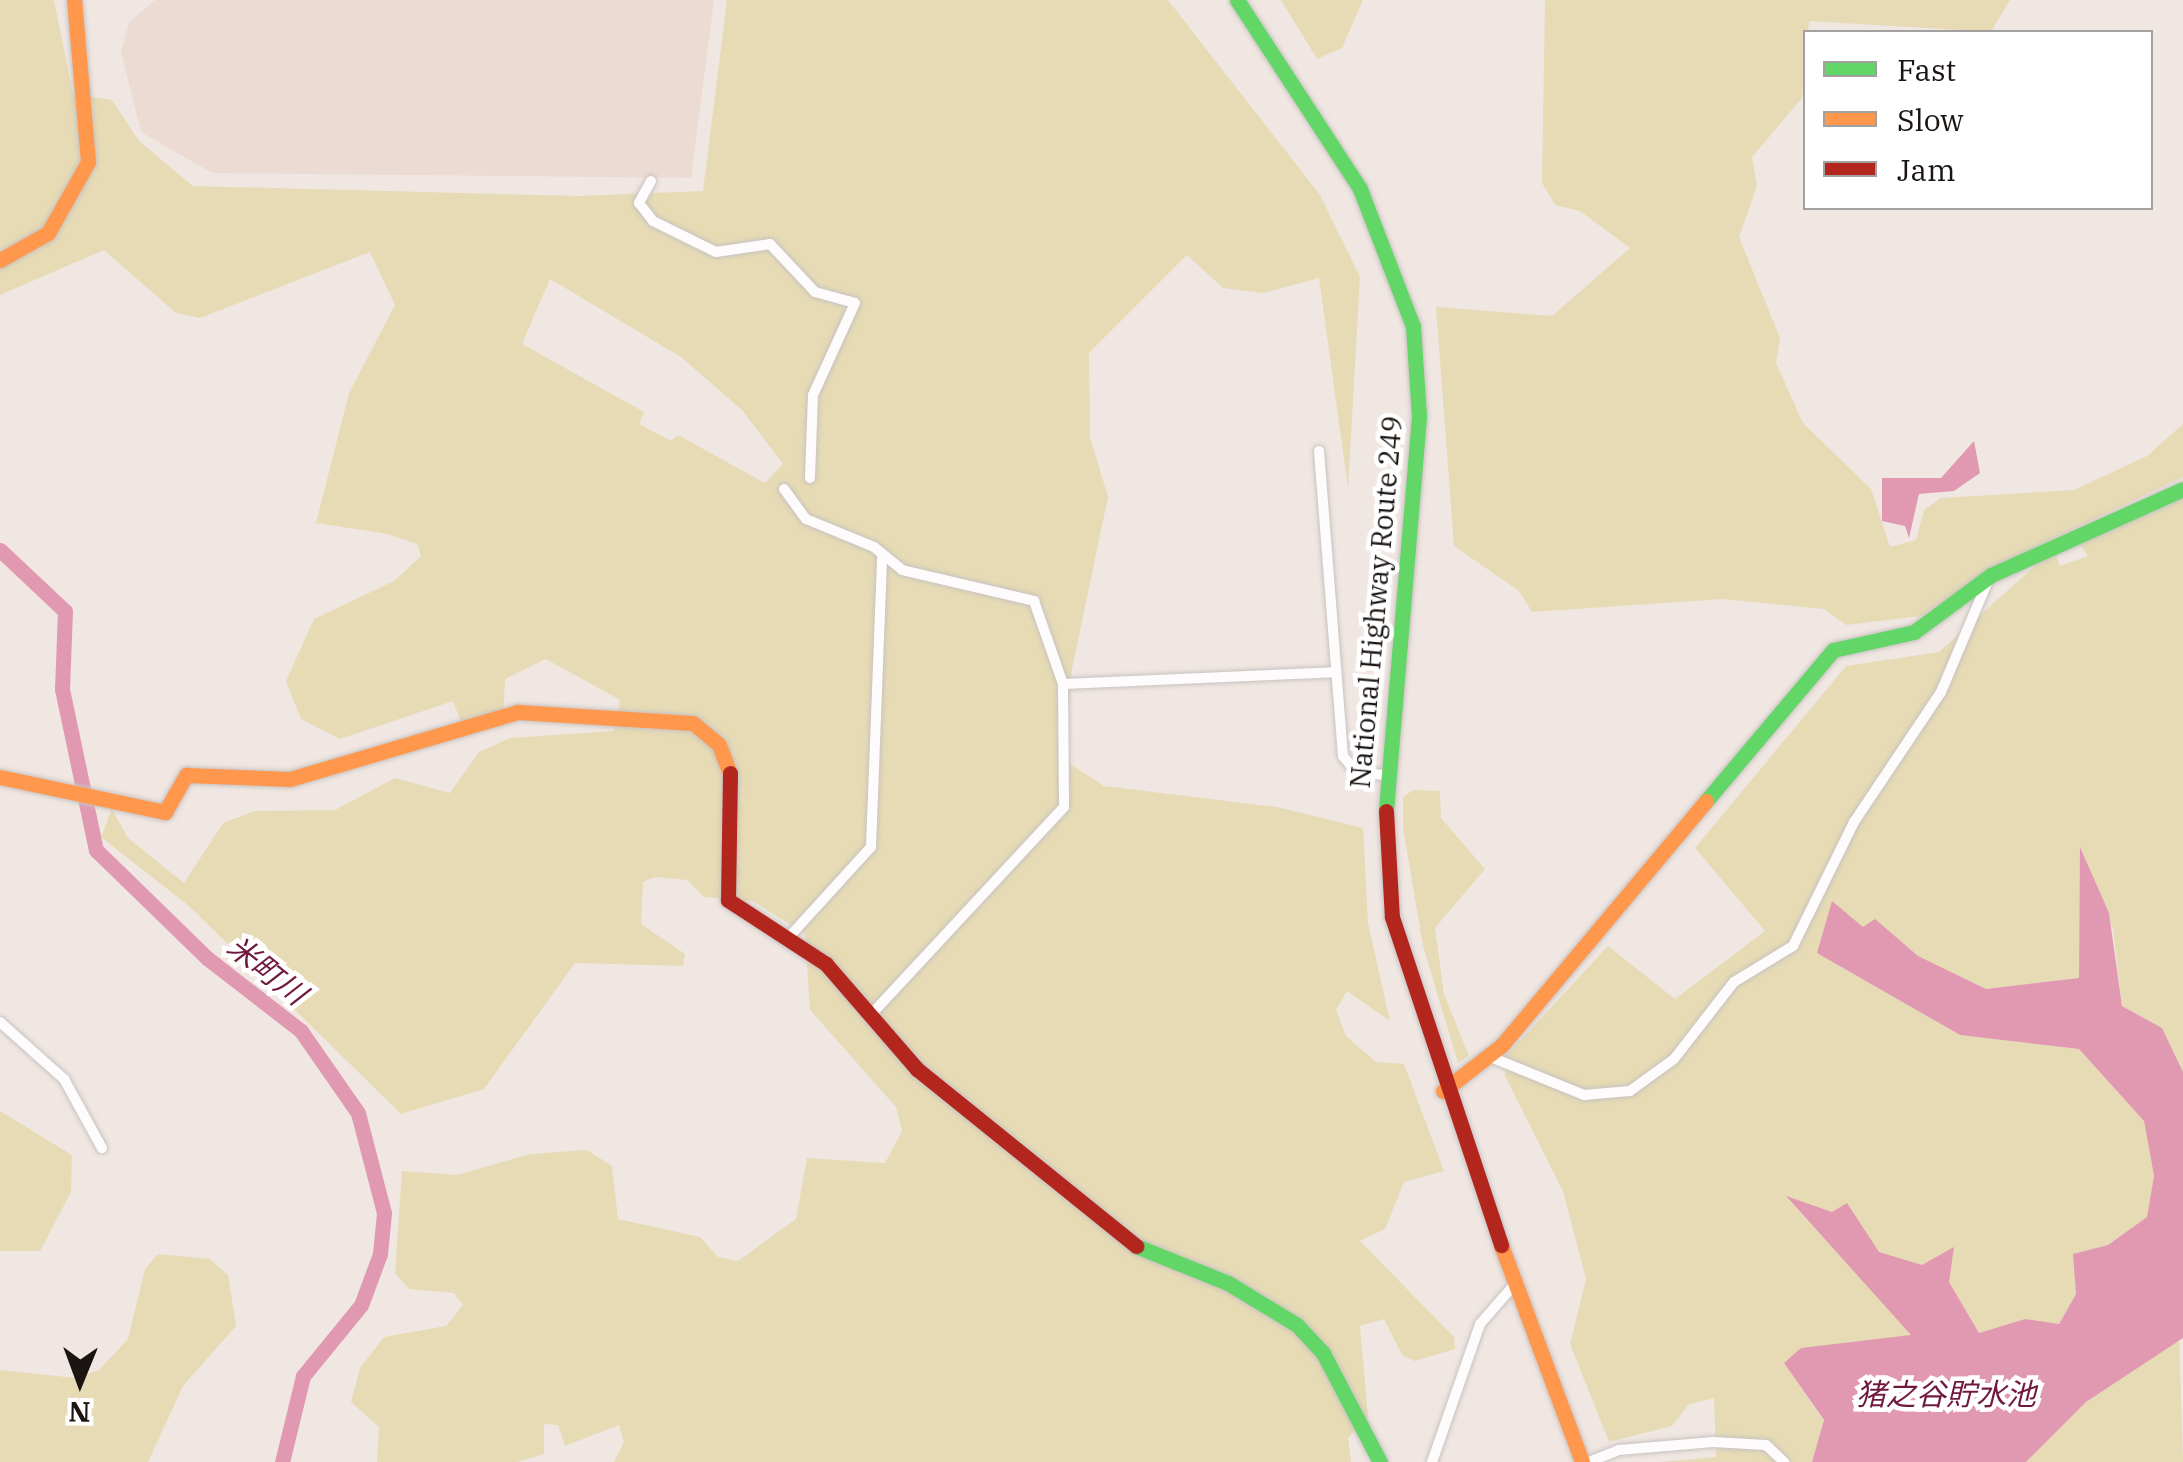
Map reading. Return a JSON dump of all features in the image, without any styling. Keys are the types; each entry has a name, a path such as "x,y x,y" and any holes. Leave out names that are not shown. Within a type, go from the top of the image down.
{"main road":[{"path":"0,260 48,232 88,162 74,0"},
{"name":"National Highway Route 249","path":"1237,0 1360,189 1393,255 1413,326 1419,417 1384,775 1392,917 1444,1091 1514,1285 1586,1462"},
{"path":"1444,1091 1488,1056 1808,673 1833,650 1932,624 1991,575 2183,489"},
{"path":"0,776 98,792 165,812 186,775 290,779 518,712 678,718 700,727 727,760 735,821 722,885 728,900 790,937 917,1068 1123,1240 1228,1283 1297,1325 1323,1353 1380,1462"}],"street":[{"path":"651,181 639,203 654,221 716,252 770,244 815,292 855,303 813,395 810,478"},
{"path":"1318,450 1343,756 1357,774 1384,775"},
{"path":"784,489 806,520 937,582 1034,601 1063,684 1064,807 870,1016"},
{"path":"790,937 872,847 882,555"},
{"path":"1488,1056 1584,1095 1630,1091 1674,1059 1734,982 1793,946 1854,822 1941,692 1991,575"},
{"path":"1063,684 1335,672"},
{"path":"0,1022 64,1080 102,1148"},
{"path":"1432,1462 1480,1324 1514,1285"},
{"path":"1586,1462 1619,1450 1713,1442 1766,1444 1784,1462"}],"shaded area":[{"path":"0,0 54,0 73,94 112,100 139,141 193,186 579,196 703,191 727,0 1168,0 1320,195 1360,277 1348,488 1319,278 1264,293 1223,288 1187,255 1089,353 1090,437 1108,497 1072,669 1064,760 1104,786 1277,807 1363,828 1368,923 1390,1021 1347,991 1336,1010 1346,1036 1376,1062 1404,1064 1444,1171 1404,1182 1385,1229 1360,1241 1454,1337 1455,1349 1415,1361 1402,1355 1384,1319 1360,1326 1368,1417 1348,1438 1351,1462 614,1462 624,1442 619,1425 565,1446 558,1425 544,1424 544,1454 518,1462 377,1462 379,1427 351,1402 360,1368 384,1337 446,1326 463,1305 454,1293 409,1289 395,1273 402,1171 457,1175 530,1154 587,1150 612,1166 618,1219 700,1237 718,1257 738,1261 796,1219 807,1158 885,1163 902,1131 896,1107 810,1010 805,934 753,901 704,897 687,880 655,877 643,882 641,924 685,954 683,966 575,963 484,1089 401,1114 189,906 101,837 112,809 128,838 184,883 223,823 255,811 335,810 395,778 450,793 479,752 510,738 614,731 620,700 546,659 505,679 503,722 466,735 453,701 340,739 301,719 286,681 314,619 394,581 421,556 417,544 388,534 316,523 349,393 395,305 370,252 200,318 176,313 104,250 0,295","holes":["550,279 681,357 742,410 783,464 765,483 678,435 671,441 639,424 644,412 522,344"]},
{"path":"155,0 714,0 691,178 212,173 141,132 121,52 129,22"},
{"path":"1281,0 1363,0 1342,48 1317,59"},
{"path":"1545,0 2010,0 1992,30 1809,21 1808,30 1803,30 1802,98 1752,157 1757,186 1739,237 1780,338 1776,363 1803,423 1871,489 1890,547 1916,540 1924,510 1941,498 2074,490 2147,456 2183,424 2183,477 1989,569 1921,616 1846,625 1824,609 1723,599 1532,612 1519,591 1454,546 1436,307 1552,316 1630,248 1580,211 1555,205 1542,183"},
{"path":"2183,499 2183,1072 2162,1028 2122,1006 2113,929 2081,848 2079,978 1986,989 1918,956 1875,920 1817,953 1960,1035 2079,1049 2144,1121 2154,1176 2147,1217 2108,1245 2074,1254 2076,1294 2058,1325 2025,1319 1979,1333 1949,1282 1879,1252 1854,1223 1788,1199 1912,1335 1784,1363 1824,1421 1812,1462 1660,1462 1716,1457 1714,1398 1689,1404 1672,1426 1609,1442 1570,1344 1586,1279 1563,1191 1505,1076 1506,1056 1608,946 1675,999 1765,931 1695,848 1846,666 1939,652 2036,565 2055,554 2060,566 2088,556 2080,544"},
{"path":"1413,790 1440,791 1441,818 1485,869 1435,928 1444,994 1469,1056 1458,1063 1423,946 1403,827 1403,797"},
{"path":"0,1111 72,1155 71,1192 40,1251 0,1251"},
{"path":"158,1254 210,1259 228,1275 236,1326 183,1386 148,1462 0,1462 0,1370 76,1378 99,1370 128,1339 145,1269"},
{"path":"2179,1333 2183,1462 2026,1462 2086,1402"}],"water":[{"path":"1974,441 1980,473 1954,491 1919,494 1909,538 1905,526 1882,521 1882,478 1941,478"},
{"name":"猪之谷貯水池","path":"2080,847 2109,913 2122,1006 2162,1028 2183,1072 2183,1338 2086,1402 2026,1462 1812,1462 1824,1420 1784,1363 1801,1348 1911,1335 1786,1196 1832,1212 1847,1203 1879,1252 1922,1265 1954,1247 1949,1282 1979,1333 2025,1319 2059,1324 2076,1294 2073,1254 2108,1245 2147,1217 2154,1176 2144,1121 2079,1049 1960,1035 1817,953 1832,901 1863,927 1875,919 1918,956 1986,989 2079,978"}],"waterway":[{"name":"米町川","path":"0,550 65,611 62,689 96,850 207,958 301,1031 358,1113 384,1213 380,1254 361,1305 303,1376 282,1462"}],"traffic: fast":[{"path":"1237,0 1360,189 1413,326 1419,417 1386,811"},
{"path":"1706,801 1833,650 1914,632 1991,575 2183,489"},
{"path":"1136,1246 1228,1283 1297,1325 1323,1353 1380,1462"}],"traffic: slow":[{"path":"0,260 48,233 88,162 74,0"},
{"path":"0,777 165,812 186,775 290,779 518,712 693,723 719,745 730,773"},
{"path":"1443,1091 1502,1045 1706,801"},
{"path":"1501,1245 1582,1462"}],"traffic: jam":[{"path":"730,773 728,900 826,964 917,1069 1136,1246"},
{"path":"1386,811 1392,917 1501,1245"}]}
